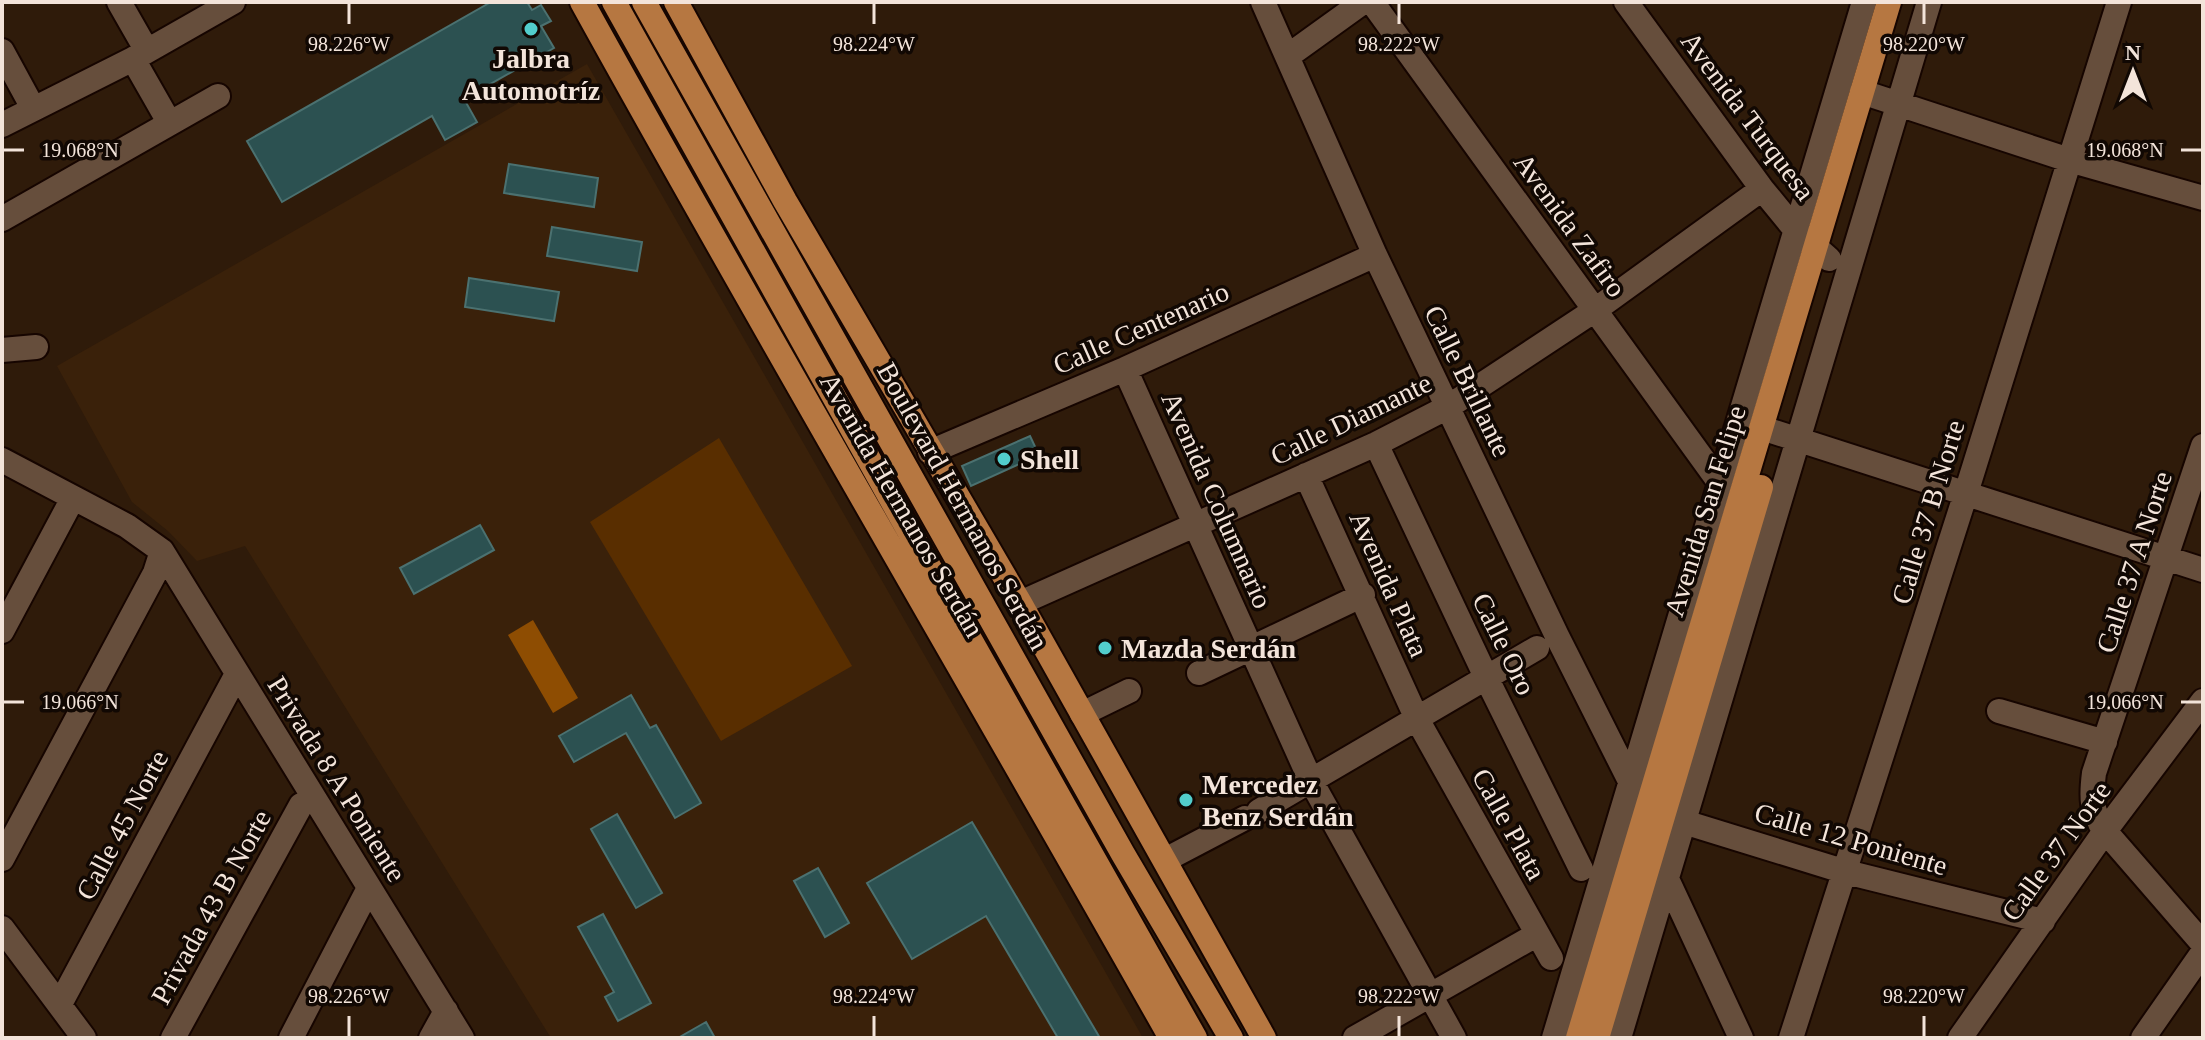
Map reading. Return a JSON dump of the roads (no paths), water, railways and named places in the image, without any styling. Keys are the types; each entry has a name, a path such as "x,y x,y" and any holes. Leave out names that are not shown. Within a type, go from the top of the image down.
{"main road":[{"name":"Avenida Hermanos Serdán","path":"582,2 720,253 1000,734 1171,1038"},
{"name":"Boulevard Hermanos Serdán","path":"614,2 1195,1038"},
{"name":"Boulevard Hermanos Serdán","path":"644,2 1081,779 1231,1038"},
{"name":"Avenida Hermanos Serdán","path":"676,2 785,201 1020,603 1264,1038"},
{"name":"Avenida San Felipe","path":"1880,97 1889,2"},
{"name":"Avenida San Felipe","path":"1600,1036 1779,433 1823,254 1880,97 1906,2"},
{"path":"641,108 706,166"},
{"path":"741,174 785,201"},
{"path":"881,368 878,379 880,389 911,451 914,463 911,475"},
{"path":"997,564 1000,600 1019,645 1018,666"},
{"path":"1081,779 1087,722"},
{"name":"Avenida San Felipe","path":"1600,1036 1587,1006 1664,816"}],"street":[{"path":"119,2 169,122"},
{"path":"2,125 140,55 233,2"},
{"name":"Calle Brillante","path":"1263,2 1375,255 1630,781"},
{"path":"1288,56 1363,2"},
{"name":"Avenida Zafiro","path":"1372,2 1720,483"},
{"name":"Avenida Turquesa","path":"1626,2 1762,189 1794,228 1823,254"},
{"name":"Avenida San Felipe","path":"1554,1038 1864,2"},
{"name":"Avenida San Felipe","path":"1600,1036 1667,879 1664,816 1880,97 1929,2"},
{"name":"Calle 37 B Norte","path":"1791,1038 2119,2"},
{"path":"2,51 33,108"},
{"path":"2,219 218,96"},
{"path":"1880,97 2069,160 2203,198"},
{"name":"Calle Diamante","path":"1020,603 1376,444 1448,407 1595,310 1762,189"},
{"name":"Calle Centenario","path":"930,452 1125,369 1375,255"},
{"path":"2,350 36,347"},
{"name":"Avenida Columnario","path":"1125,369 1311,781 1454,1038"},
{"path":"1779,433 2203,570"},
{"name":"Calle Oro","path":"1376,444 1581,869"},
{"name":"Calle 37 A Norte","path":"2105,831 2095,817 2091,798 2094,773 2203,446"},
{"path":"2,460 127,526 162,551 155,573 2,859"},
{"name":"Avenida Plata","path":"1306,475 1417,719"},
{"path":"2,631 73,498"},
{"name":"Privada 8 A Poniente","path":"162,551 462,1038"},
{"path":"1199,673 1363,595"},
{"path":"1165,860 1311,781 1537,648"},
{"name":"Calle 45 Norte","path":"60,1004 237,674"},
{"path":"1087,722 1129,691"},
{"name":"Calle 37 Norte","path":"1960,1038 2105,831 2203,701"},
{"path":"1999,711 2105,742"},
{"name":"Calle Plata","path":"1417,719 1551,958"},
{"name":"Privada 43 B Norte","path":"173,1038 301,805"},
{"name":"Calle 12 Poniente","path":"1664,816 1846,872 2043,921"},
{"path":"2105,831 2203,944"},
{"path":"1667,879 1741,1038"},
{"path":"291,1038 369,888"},
{"path":"2,928 84,1038"},
{"path":"1355,1038 1536,935"},
{"path":"2143,1038 2203,952"},
{"path":"431,1038 446,1011"}],"place":[{"name":"Jalbra Automotríz","path":"531,29"},
{"name":"Shell","path":"1004,459"},
{"name":"Mazda Serdán","path":"1105,648"},
{"name":"Mercedez Benz Serdán","path":"1186,800"}]}
